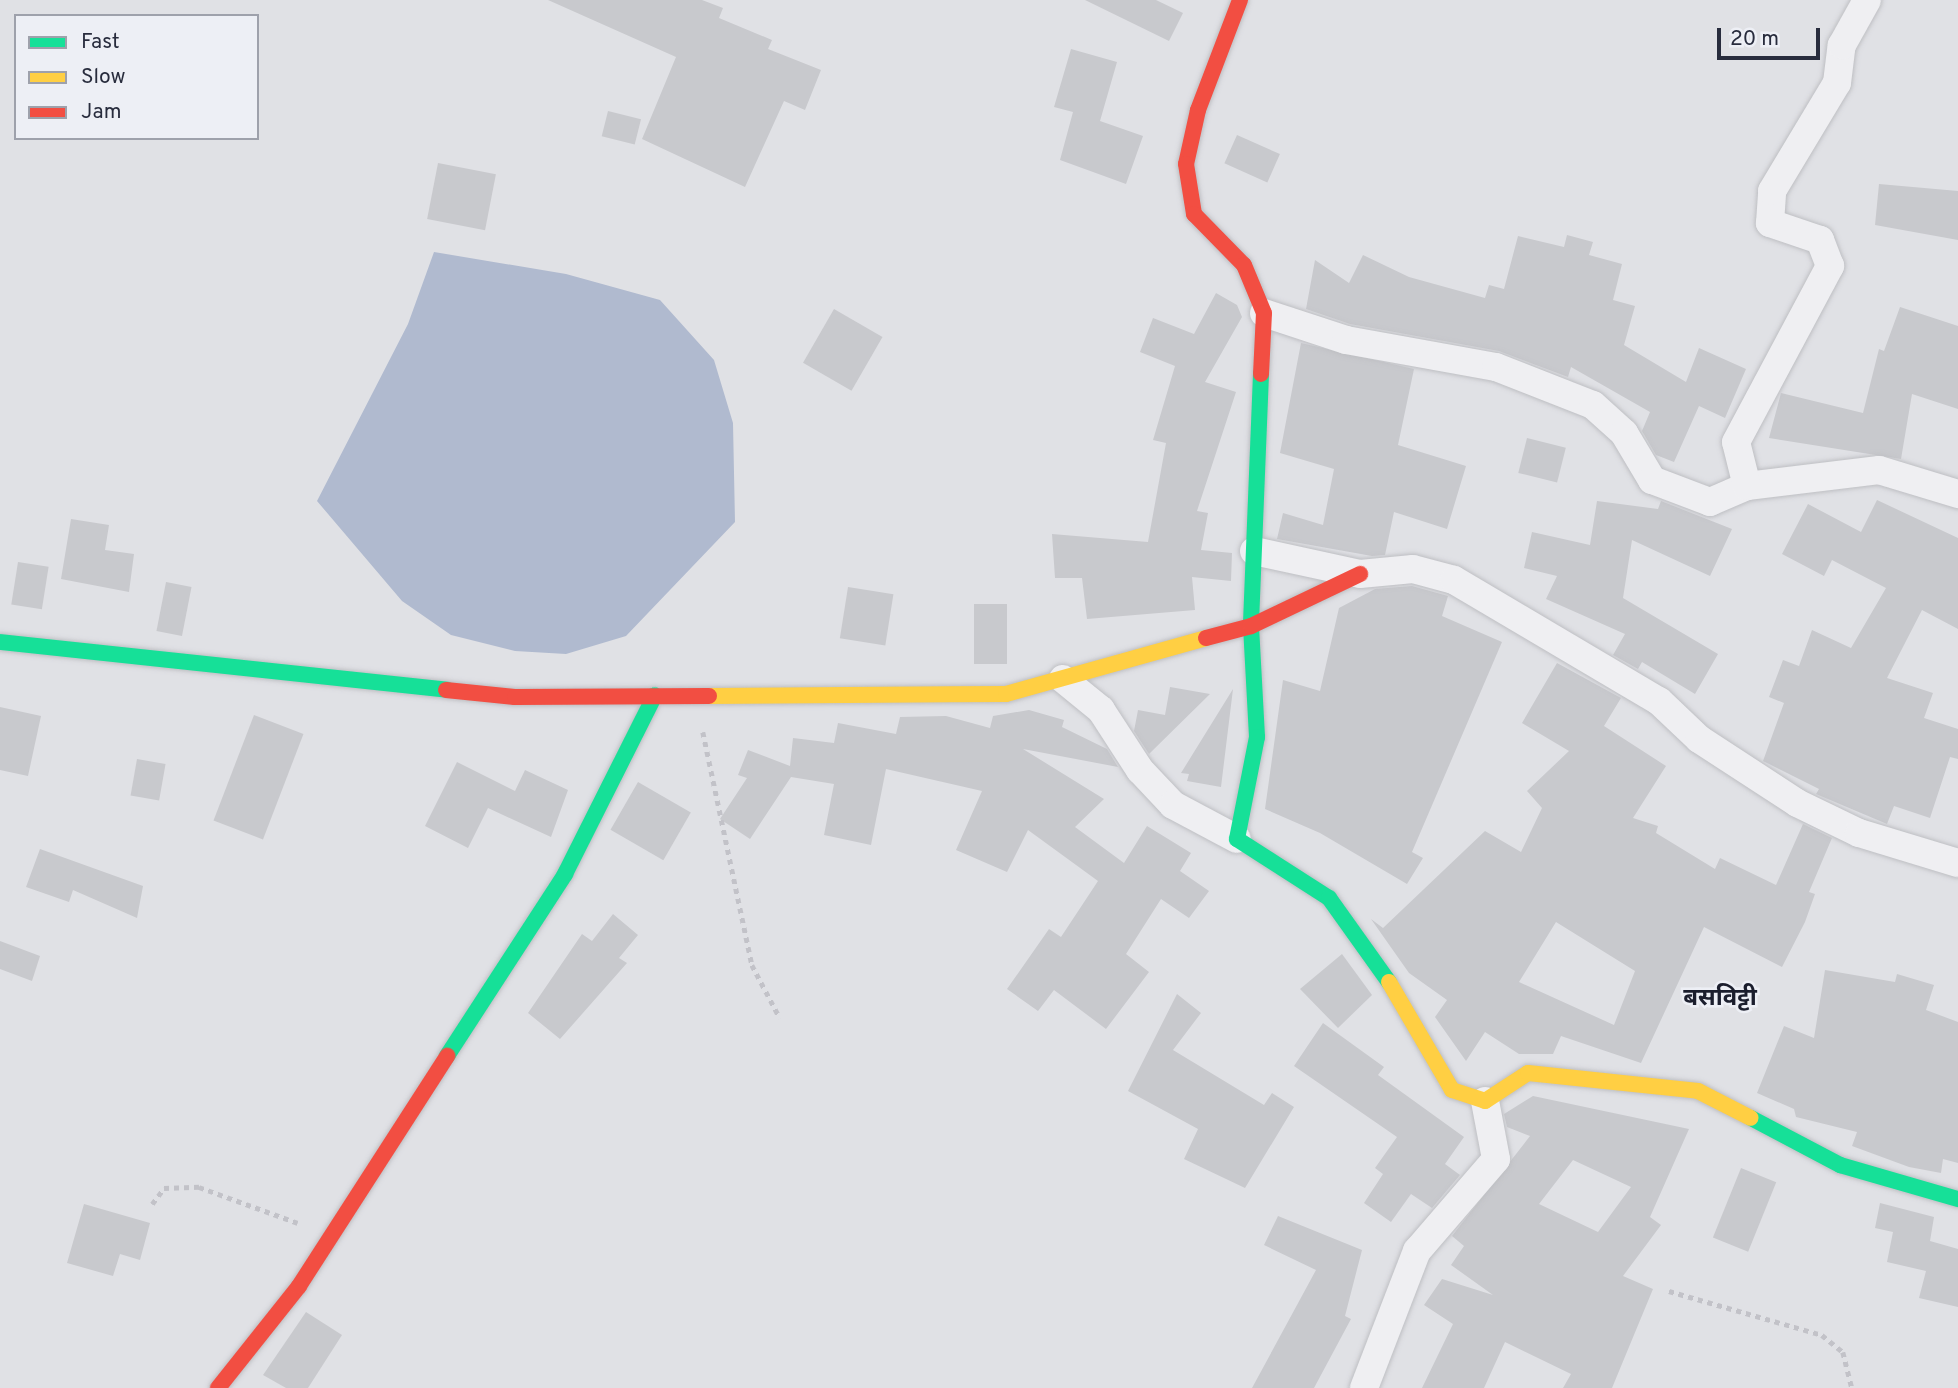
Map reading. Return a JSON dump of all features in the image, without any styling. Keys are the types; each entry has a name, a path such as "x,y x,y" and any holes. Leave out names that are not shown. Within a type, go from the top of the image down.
{"street":[{"path":"1237,839 1256,737 1251,626 1264,313 1244,265 1194,214 1186,164 1198,110 1240,0"},
{"path":"1747,486 1736,442 1830,266 1820,240 1770,223 1772,191 1837,83 1842,45 1867,0"},
{"path":"1264,313 1346,340 1496,367 1593,405 1624,432 1652,480 1710,502 1747,486 1880,470 1958,494"},
{"path":"1254,551 1360,574 1413,569 1454,580 1659,701 1699,739 1797,803 1858,833 1958,863"},
{"path":"0,642 515,697 1006,694 1251,626 1360,574"},
{"path":"1063,679 1101,710 1140,770 1173,805 1237,839 1329,898 1394,989 1452,1090 1485,1101"},
{"path":"218,1388 332,1235 565,874 655,695"},
{"path":"1485,1101 1528,1073 1698,1091 1840,1165 1903,1188 1958,1199"},
{"path":"1364,1388 1417,1251 1496,1159 1485,1101"}],"path":[{"path":"697,697 752,965 780,1018"},
{"path":"152,1204 164,1188 199,1187 332,1235"},
{"path":"1669,1291 1822,1335 1843,1352 1852,1388"}],"water":[{"path":"434,252 566,274 660,300 714,360 733,423 735,522 626,636 566,654 515,651 451,635 402,601 317,501 408,324"}],"building":[{"path":"548,0 702,0 723,8 719,18 772,40 768,49 821,70 805,110 784,101 745,187 642,139 676,57"},
{"path":"1085,0 1156,0 1183,13 1169,41"},
{"path":"1071,49 1117,62 1100,121 1143,136 1126,184 1060,160 1073,112 1054,107"},
{"path":"608,111 641,119 635,144 602,136"},
{"path":"1237,135 1280,154 1267,182 1224,163"},
{"path":"438,163 496,174 485,230 427,219"},
{"path":"1879,184 1958,191 1958,240 1875,225"},
{"path":"1567,235 1593,242 1589,255 1622,264 1613,300 1635,306 1624,345 1686,382 1699,348 1746,369 1725,418 1699,406 1674,462 1656,455 1642,431 1650,412 1571,367 1568,377 1499,351 1350,324 1306,309 1315,260 1349,283 1363,255 1409,277 1485,298 1489,285 1504,289 1518,236 1564,247"},
{"path":"1216,293 1237,305 1242,317 1205,382 1236,392 1197,511 1208,513 1201,550 1232,553 1231,581 1192,577 1195,610 1087,619 1082,578 1055,578 1052,534 1148,542 1166,443 1153,440 1175,366 1140,352 1153,318 1194,334"},
{"path":"1900,307 1958,326 1958,409 1912,394 1901,459 1769,438 1781,393 1863,413 1879,349 1884,351"},
{"path":"834,309 882,337 851,391 803,363"},
{"path":"1301,343 1414,369 1398,445 1466,466 1447,529 1394,512 1385,555 1372,556 1277,539 1283,513 1323,525 1334,469 1280,453"},
{"path":"1527,438 1566,448 1557,483 1518,473"},
{"path":"1877,500 1958,538 1958,629 1922,610 1887,678 1933,693 1924,718 1958,729 1958,759 1950,757 1930,818 1894,806 1887,824 1816,794 1819,789 1763,761 1784,703 1769,697 1783,660 1799,666 1812,630 1851,648 1886,588 1832,560 1824,576 1782,554 1808,504 1861,532"},
{"path":"1597,501 1658,509 1661,501 1732,529 1710,576 1632,540 1623,598 1718,654 1695,694 1642,662 1638,669 1613,655 1625,634 1546,599 1557,576 1524,568 1532,532 1590,545"},
{"path":"71,519 109,525 105,550 134,554 129,592 61,579"},
{"path":"18,562 49,567 42,609 11,604"},
{"path":"166,582 192,587 182,636 156,631"},
{"path":"1412,586 1448,596 1442,616 1502,642 1412,852 1423,858 1407,884 1320,833 1265,809 1283,680 1320,691 1339,608 1375,589"},
{"path":"848,587 893,594 885,646 840,638"},
{"path":"974,604 1007,604 1007,664 974,664"},
{"path":"1557,663 1621,698 1604,726 1666,766 1633,818 1658,826 1656,833 1715,869 1720,858 1776,885 1803,824 1832,838 1809,892 1815,894 1805,922 1782,967 1704,927 1641,1063 1561,1036 1553,1054 1519,1054 1485,1032 1466,1061 1435,1017 1447,1000 1409,973 1371,919 1383,928 1485,831 1521,852 1542,808 1527,791 1569,751 1522,723","holes":["1556,922 1635,971 1614,1025 1519,982"]},
{"path":"1170,687 1210,694 1149,754 1134,731 1138,710 1165,715"},
{"path":"1233,689 1221,787 1187,781 1189,774 1181,773"},
{"path":"0,707 41,716 28,776 0,770"},
{"path":"1029,710 1064,720 1062,727 1107,749 1118,767 1023,749 1104,799 1075,827 1124,863 1147,826 1191,853 1180,871 1209,891 1189,918 1161,899 1126,954 1149,972 1106,1029 1054,990 1038,1011 1007,989 1049,929 1061,937 1098,881 1028,830 1007,872 956,850 982,791 886,769 871,845 824,835 834,784 791,777 750,839 720,819 747,778 738,775 748,750 790,766 793,738 834,743 838,723 896,734 900,717 946,716 990,728 993,716"},
{"path":"254,715 303,734 263,839 214,820"},
{"path":"137,759 166,764 159,800 131,795"},
{"path":"457,762 515,791 525,770 568,790 551,837 488,808 468,848 425,826"},
{"path":"638,782 691,812 663,860 610,830"},
{"path":"40,849 143,886 137,918 73,890 69,902 26,887"},
{"path":"613,914 638,935 619,958 627,963 560,1039 528,1013 582,934 592,941"},
{"path":"0,941 40,956 32,981 0,969"},
{"path":"1342,954 1372,995 1338,1028 1300,989"},
{"path":"1825,970 1895,982 1897,974 1934,985 1926,1010 1958,1022 1958,1163 1943,1159 1941,1173 1909,1167 1852,1146 1857,1132 1796,1117 1794,1109 1757,1093 1784,1026 1814,1038"},
{"path":"1177,994 1201,1013 1173,1050 1264,1105 1272,1093 1294,1107 1245,1188 1184,1159 1198,1129 1128,1091"},
{"path":"1323,1023 1384,1067 1378,1075 1464,1137 1445,1164 1460,1175 1432,1208 1411,1194 1391,1222 1364,1203 1383,1174 1375,1168 1397,1137 1294,1066"},
{"path":"1533,1096 1689,1129 1650,1217 1661,1225 1623,1276 1653,1289 1612,1388 1563,1388 1571,1374 1505,1342 1484,1388 1422,1388 1453,1324 1424,1305 1442,1279 1493,1295 1451,1265 1464,1246 1452,1236 1530,1136 1507,1127 1504,1114","holes":["1573,1160 1631,1187 1598,1232 1539,1204"]},
{"path":"1741,1168 1776,1182 1748,1252 1713,1238"},
{"path":"1880,1203 1934,1217 1930,1241 1958,1249 1958,1307 1919,1298 1926,1271 1887,1262 1893,1232 1875,1228"},
{"path":"84,1204 150,1223 140,1260 120,1254 113,1276 67,1263"},
{"path":"1278,1216 1362,1250 1345,1316 1351,1319 1314,1388 1252,1388 1316,1270 1264,1245"},
{"path":"306,1312 342,1335 308,1388 286,1388 263,1375"}],"traffic: fast":[{"path":"1261,374 1251,626 1257,737 1237,839 1329,898 1389,982"},
{"path":"0,642 446,690"},
{"path":"447,1056 565,874 655,695"},
{"path":"1751,1118 1840,1165 1958,1199"}],"traffic: slow":[{"path":"709,696 1006,694 1206,638"},
{"path":"1389,982 1452,1090 1485,1101 1528,1073 1698,1091 1751,1118"}],"traffic: jam":[{"path":"1240,0 1198,110 1186,164 1194,214 1244,265 1264,313 1261,374"},
{"path":"1206,638 1251,626 1360,574"},
{"path":"446,690 515,697 709,696"},
{"path":"218,1388 299,1286 447,1056"}],"district":[{"name":"बसविट्टी","path":"1720,1000"}]}
